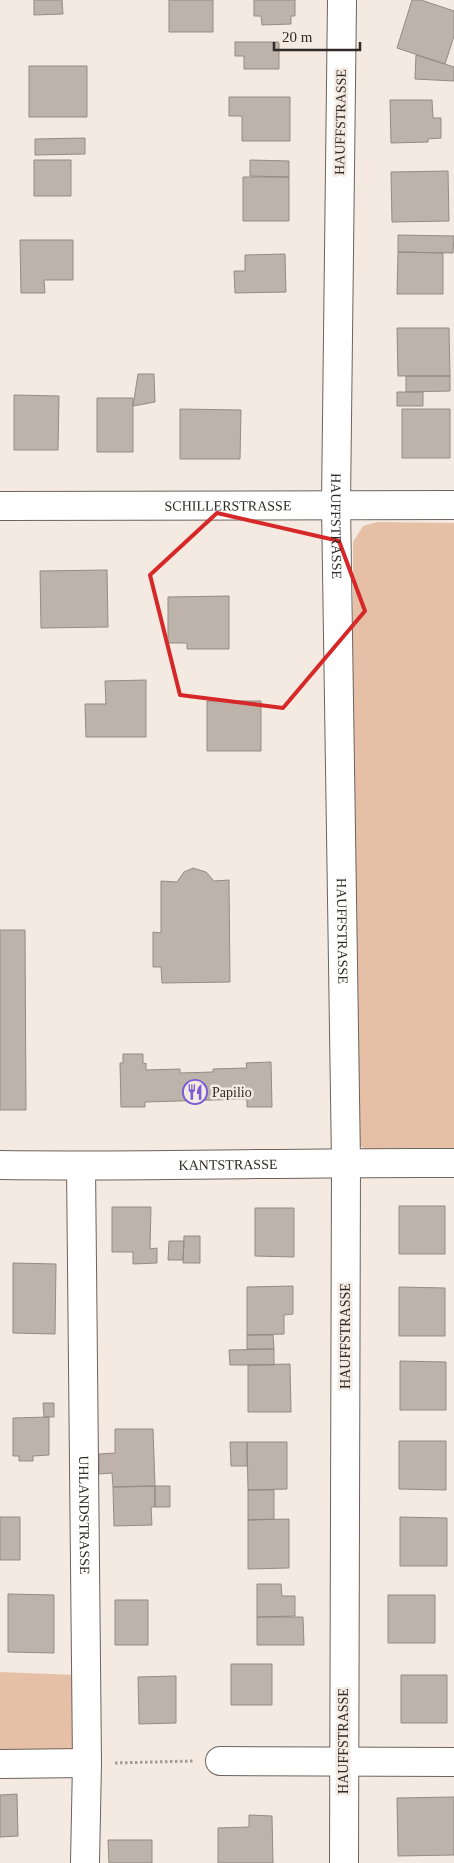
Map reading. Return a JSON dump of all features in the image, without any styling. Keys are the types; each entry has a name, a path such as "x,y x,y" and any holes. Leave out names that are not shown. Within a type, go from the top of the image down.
{"street":[{"name":"HAUFFSTRASSE","path":"342,0 336,504 346,1162 344,1863"},
{"name":"SCHILLERSTRASSE","path":"0,506 454,505"},
{"name":"KANTSTRASSE","path":"0,1166 346,1162 454,1163"},
{"name":"UHLANDSTRASSE","path":"81,1166 86,1763 85,1863"},
{"path":"220,1761 454,1762"},
{"path":"0,1764 86,1763"}],"path":[{"path":"86,1763 220,1761"}],"highlighted area":[{"path":"217,513 339,541 365,611 283,708 180,695 150,575"}],"shaded area":[{"path":"377,522 454,523 454,1148 365,1149 357,1143 353,1133 353,542 363,526"},
{"path":"0,1672 77,1675 75,1745 69,1753 0,1755"}],"building":[{"path":"34,0 62,0 63,14 34,15"},
{"path":"169,0 213,0 213,32 169,32"},
{"path":"254,0 295,0 295,16 291,16 291,24 262,25 261,16 254,16"},
{"path":"412,0 421,0 454,11 454,36 445,64 397,48"},
{"path":"235,42 279,42 279,69 244,69 244,56 235,56"},
{"path":"416,55 454,67 454,81 415,79"},
{"path":"29,66 87,66 87,117 29,117"},
{"path":"229,97 290,97 290,141 242,141 242,116 229,116"},
{"path":"390,100 432,100 433,118 441,118 441,138 428,139 428,142 391,143"},
{"path":"85,138 85,154 35,155 35,139"},
{"path":"34,160 71,160 71,196 34,196"},
{"path":"250,160 289,161 289,177 250,176"},
{"path":"448,171 449,221 392,222 391,172"},
{"path":"243,177 289,177 289,221 243,221"},
{"path":"398,235 454,236 453,253 398,252"},
{"path":"20,240 73,240 73,280 44,280 45,293 21,293"},
{"path":"398,252 443,253 443,294 397,294"},
{"path":"285,254 286,292 235,293 234,271 245,271 245,255"},
{"path":"397,328 449,328 450,376 398,376"},
{"path":"138,374 154,374 155,402 133,406"},
{"path":"406,376 450,376 450,391 406,392"},
{"path":"397,392 423,392 423,406 397,406"},
{"path":"14,395 59,396 58,450 14,450"},
{"path":"97,398 133,398 133,452 97,452"},
{"path":"180,409 241,410 240,459 180,459"},
{"path":"402,409 450,409 450,458 402,458"},
{"path":"107,570 108,627 41,628 40,571"},
{"path":"229,596 229,649 187,649 187,643 168,643 168,597"},
{"path":"146,680 146,737 86,737 85,704 106,704 105,681"},
{"path":"207,701 261,701 261,751 207,751"},
{"path":"193,868 206,872 214,881 229,880 230,982 162,983 161,967 153,967 153,932 161,933 161,881 177,882 184,872"},
{"path":"0,930 25,930 26,1110 0,1110"},
{"path":"123,1054 143,1054 143,1064 146,1063 146,1070 180,1069 180,1073 213,1072 213,1069 247,1068 246,1063 271,1062 272,1107 247,1107 247,1099 145,1102 145,1107 121,1107 120,1063 123,1063"},
{"path":"399,1206 445,1206 445,1254 399,1254"},
{"path":"112,1207 151,1207 150,1249 157,1248 157,1263 133,1264 133,1252 112,1252"},
{"path":"255,1208 294,1208 294,1257 255,1256"},
{"path":"184,1236 200,1236 200,1263 183,1263"},
{"path":"169,1241 184,1241 183,1260 168,1260"},
{"path":"13,1263 56,1264 55,1334 13,1333"},
{"path":"293,1286 293,1314 284,1315 284,1334 247,1335 247,1287"},
{"path":"399,1287 445,1288 445,1336 399,1336"},
{"path":"247,1335 273,1335 274,1349 247,1349"},
{"path":"274,1349 274,1365 230,1365 229,1350"},
{"path":"400,1361 446,1362 446,1410 400,1410"},
{"path":"290,1364 291,1412 248,1412 248,1365"},
{"path":"43,1403 54,1403 54,1417 44,1417"},
{"path":"49,1417 49,1455 33,1456 33,1461 19,1461 19,1456 13,1456 13,1418"},
{"path":"115,1429 153,1429 155,1486 113,1487 112,1473 99,1474 99,1454 115,1453"},
{"path":"399,1441 446,1441 446,1490 399,1489"},
{"path":"230,1442 247,1442 247,1466 231,1466"},
{"path":"247,1442 287,1442 287,1489 248,1490"},
{"path":"155,1486 170,1486 170,1507 155,1507"},
{"path":"155,1486 155,1507 151,1507 152,1525 114,1526 113,1487"},
{"path":"248,1490 274,1490 274,1519 248,1520"},
{"path":"0,1517 20,1517 20,1560 0,1560"},
{"path":"400,1517 447,1518 447,1566 400,1566"},
{"path":"289,1519 289,1568 248,1569 248,1520"},
{"path":"257,1584 281,1584 282,1596 295,1596 295,1616 257,1617"},
{"path":"8,1594 54,1595 54,1653 8,1652"},
{"path":"388,1595 435,1595 435,1643 388,1643"},
{"path":"115,1600 148,1600 148,1645 115,1645"},
{"path":"257,1617 303,1617 304,1645 257,1645"},
{"path":"231,1664 272,1664 272,1705 231,1705"},
{"path":"401,1675 447,1675 447,1723 401,1723"},
{"path":"176,1676 176,1723 139,1724 138,1677"},
{"path":"17,1794 18,1836 0,1837 0,1795"},
{"path":"454,1797 454,1855 398,1856 397,1798"},
{"path":"249,1815 272,1816 273,1863 218,1863 218,1828 249,1827"},
{"path":"108,1840 152,1840 152,1863 109,1863"}],"place":[{"name":"Papilio","path":"195,1092"}]}
